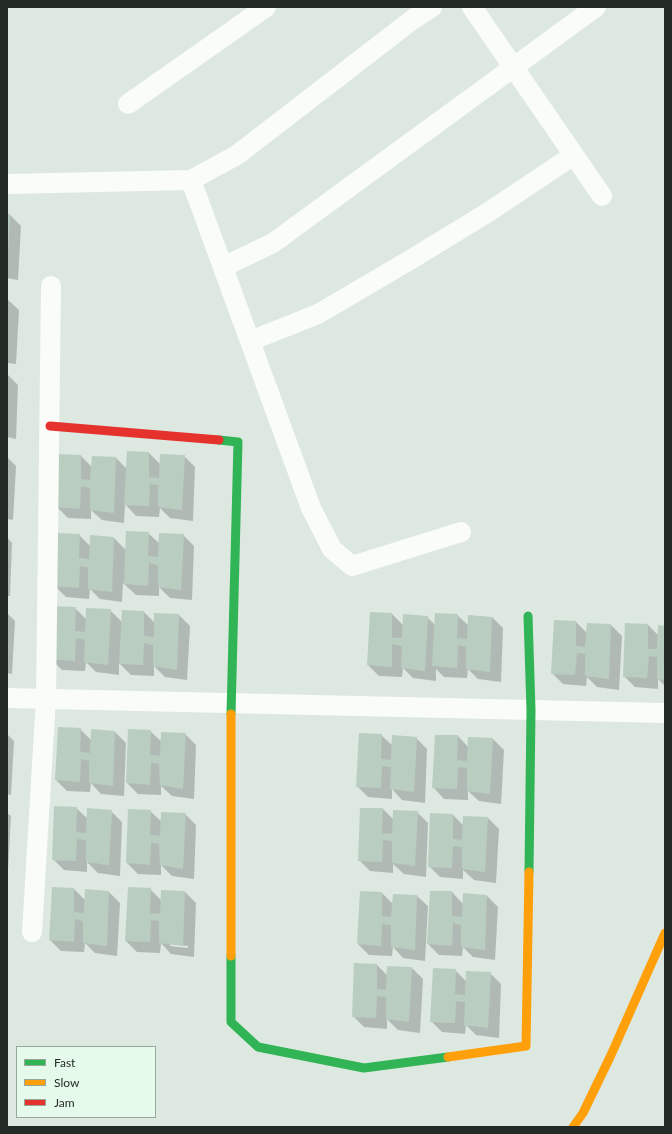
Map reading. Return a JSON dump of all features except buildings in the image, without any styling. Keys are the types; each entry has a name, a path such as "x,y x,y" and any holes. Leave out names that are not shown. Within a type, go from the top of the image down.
{"street":[{"path":"128,104 266,7"},
{"path":"7,184 191,180 237,155 412,20 432,7"},
{"path":"472,7 602,196"},
{"path":"223,267 273,243 596,7"},
{"path":"250,341 324,310 487,213 574,155"},
{"path":"191,180 311,508 332,549 352,566 461,532"},
{"path":"32,932 46,698 51,286"},
{"path":"50,426 238,442 231,703 231,1022 258,1047 364,1068 526,1046 531,710 528,616"},
{"path":"7,698 665,713"},
{"path":"573,1127 583,1113 611,1055 665,933"}],"traffic: fast":[{"path":"219,440 238,442 231,714"},
{"path":"528,616 531,710 529,872"},
{"path":"231,956 231,1022 258,1047 364,1068 448,1057"}],"traffic: slow":[{"path":"231,714 231,956"},
{"path":"448,1057 526,1046 529,872"},
{"path":"573,1127 583,1113 611,1055 665,933"}],"traffic: jam":[{"path":"50,426 219,440"}]}
